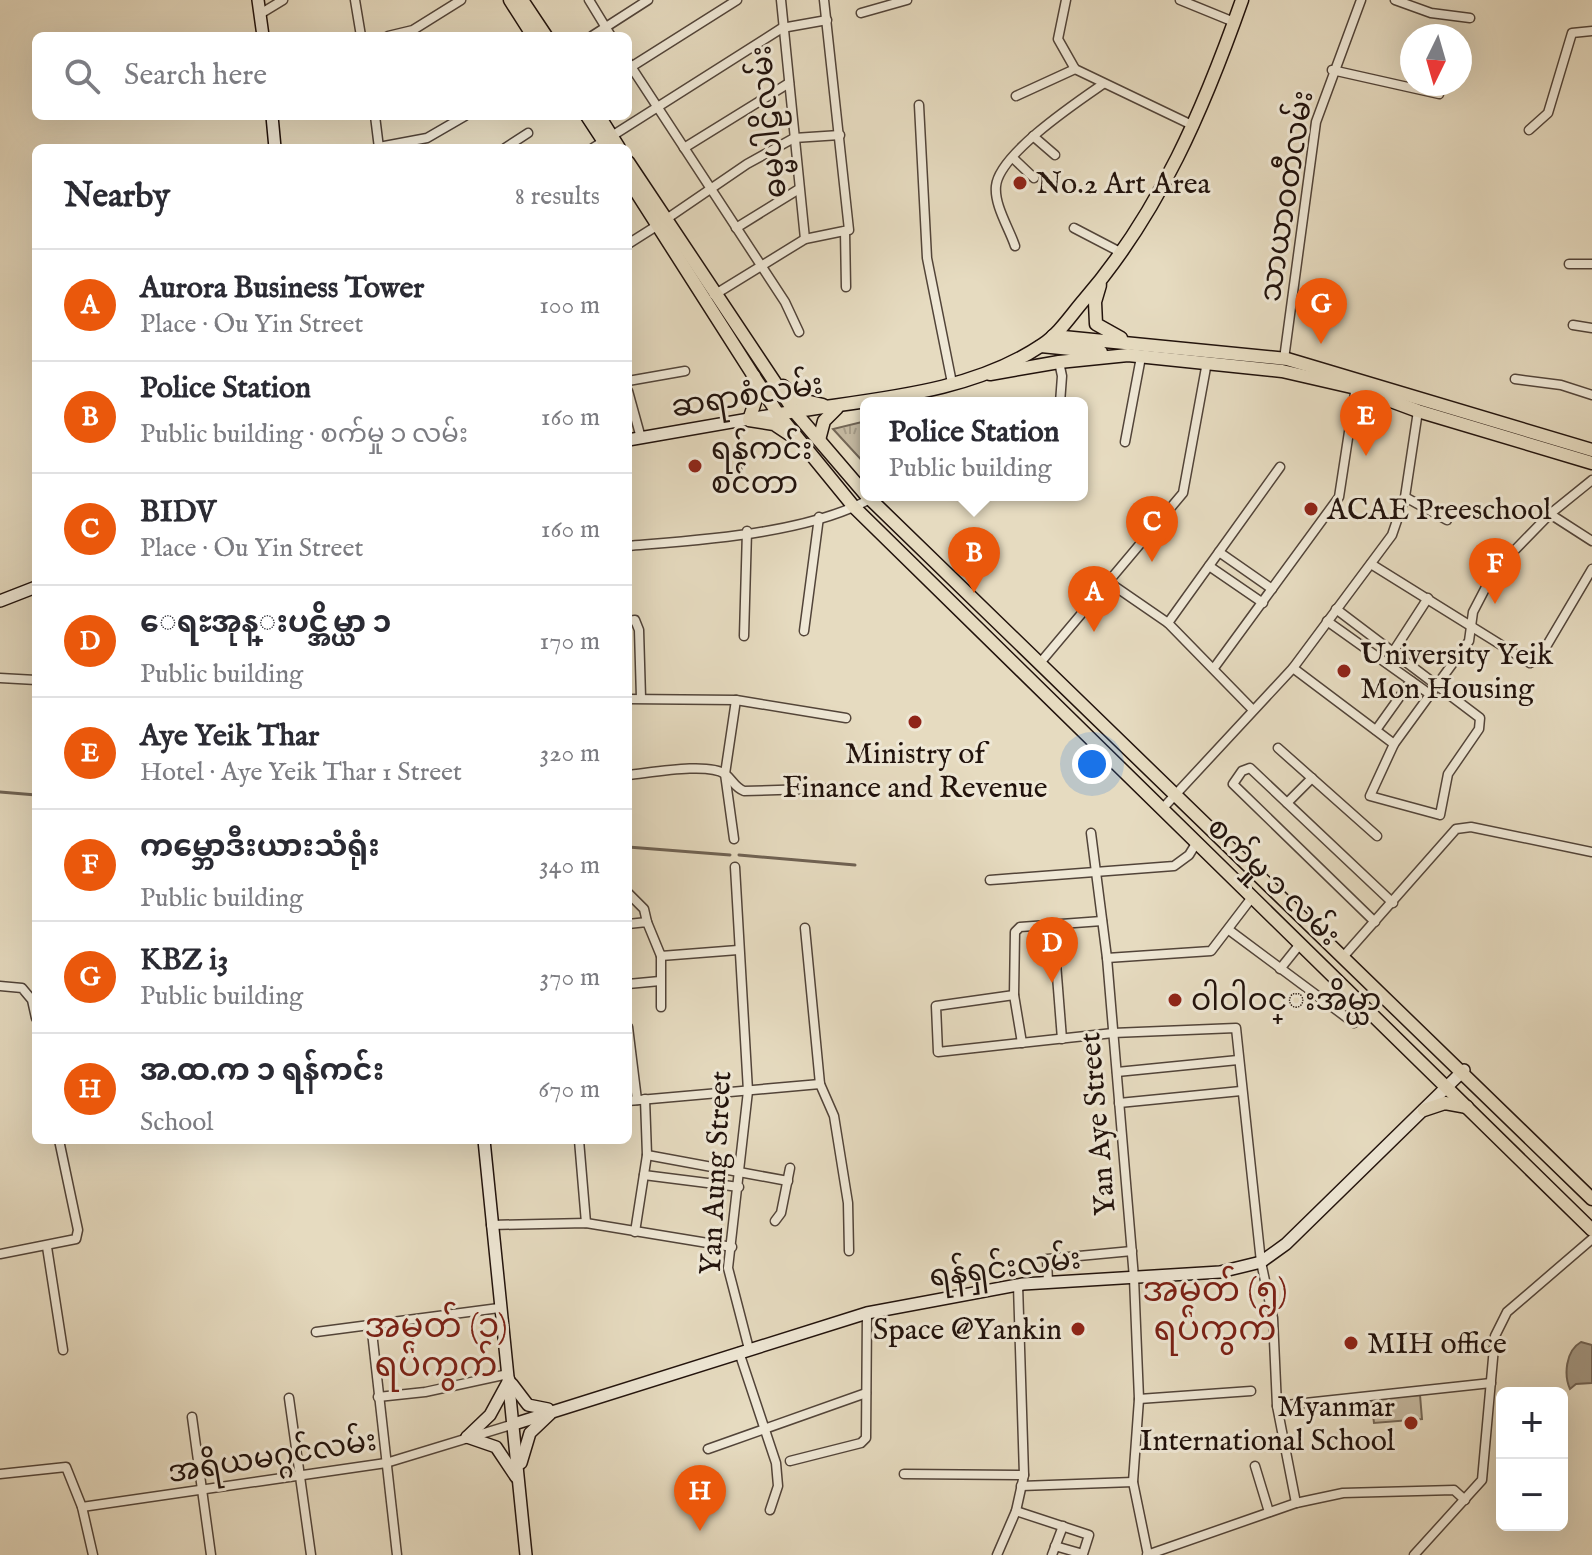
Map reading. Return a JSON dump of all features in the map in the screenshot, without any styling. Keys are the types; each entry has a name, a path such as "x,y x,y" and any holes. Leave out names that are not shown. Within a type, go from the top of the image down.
{"main road":[{"path":"258,0 262,32"},
{"path":"510,0 530,32"},
{"path":"522,0 543,32"},
{"name":"ဆရာစံလမ်း","path":"888,397 975,376 1041,346 1053,336 1101,280 1174,166 1194,126 1242,0"},
{"path":"272,120 275,144"},
{"path":"590,120 607,144"},
{"path":"600,120 607,144"},
{"path":"632,169 661,223 757,367 860,488"},
{"path":"632,184 714,295 757,367 778,414 858,511"},
{"path":"1101,280 1095,302 1096,324 1135,352"},
{"path":"1053,336 1135,352"},
{"path":"1041,346 1190,355 1283,365 1592,450"},
{"path":"975,376 1135,352"},
{"path":"1190,355 1207,362 1283,365"},
{"path":"757,367 797,399 837,408"},
{"path":"757,367 756,399 749,420 774,424 806,450"},
{"path":"1357,383 1418,411 1592,463"},
{"name":"ဆရာစံလမ်း","path":"632,439 794,411 860,403"},
{"path":"819,440 824,421 837,408"},
{"name":"စက်မှု ၁ လမ်း","path":"872,501 1464,1070 1592,1199"},
{"name":"စက်မှု ၁ လမ်း","path":"858,511 917,573 1448,1085 1592,1230"},
{"path":"0,601 32,589"},
{"path":"1046,695 1059,681"},
{"path":"1104,753 1117,737"},
{"path":"1248,891 1257,872"},
{"path":"1312,955 1326,940"},
{"path":"1381,1022 1397,1007"},
{"name":"ရန်ရှင်းလမ်း","path":"514,1424 867,1313 1018,1285 1220,1272 1261,1262 1286,1244 1464,1070"},
{"path":"1424,1110 1452,1103 1474,1111"},
{"path":"484,1144 526,1555"},
{"path":"508,1377 528,1405 556,1409"},
{"path":"508,1377 490,1415 467,1437 496,1447 519,1481"},
{"path":"519,1481 530,1433 556,1409"}],"street":[{"path":"260,14 283,0"},
{"path":"355,0 360,32"},
{"path":"405,32 461,0"},
{"path":"589,0 608,32 648,0"},
{"path":"632,62 737,0"},
{"name":"ဓမ္မပါဠိလမ်း","path":"781,0 805,239"},
{"path":"824,0 840,135 847,231 846,287"},
{"path":"861,13 907,0"},
{"path":"1064,0 1058,39 1075,69 1194,126"},
{"path":"1180,0 1234,22"},
{"name":"သာယာဝတီလမ်း","path":"1283,365 1316,122 1332,70 1361,0"},
{"path":"1395,0 1431,13 1470,18"},
{"path":"607,144 782,28 827,20"},
{"path":"1529,130 1548,113 1572,33 1592,31"},
{"path":"632,69 785,302 799,332"},
{"path":"1016,96 1075,69"},
{"path":"1332,70 1400,85"},
{"path":"684,148 789,83"},
{"path":"1015,246 996,186 1033,136 1103,84"},
{"path":"919,105 927,258 952,383"},
{"path":"376,120 378,144"},
{"path":"398,144 427,138 458,120"},
{"path":"511,144 528,133"},
{"path":"632,241 747,164 794,138 840,135"},
{"path":"1033,136 1055,155"},
{"path":"1014,159 1034,178"},
{"path":"736,228 799,189"},
{"path":"1074,228 1120,252"},
{"path":"714,295 805,239 847,231"},
{"path":"1569,264 1592,264"},
{"path":"1573,325 1592,328"},
{"path":"1125,442 1135,352"},
{"path":"1059,362 1062,376 1060,397"},
{"path":"1040,663 1183,493 1188,482 1207,362"},
{"path":"632,380 685,371"},
{"path":"1515,379 1561,385 1592,395"},
{"path":"1214,668 1339,497 1357,383"},
{"path":"632,405 641,438"},
{"path":"1163,808 1293,668 1392,535 1405,497 1418,411"},
{"path":"1168,623 1280,467"},
{"path":"1336,609 1439,684 1480,718 1479,729 1448,774 1440,815 1370,796 1394,744 1431,695 1439,684 1469,641 1473,612 1486,587 1509,556 1550,514 1592,480"},
{"path":"1405,497 1447,520"},
{"path":"632,545 747,531 858,511 864,501"},
{"path":"1550,514 1592,541"},
{"path":"804,631 819,517"},
{"path":"744,636 747,531"},
{"path":"1219,552 1272,589"},
{"path":"1371,564 1526,662 1536,662 1592,569"},
{"path":"1209,566 1263,603"},
{"path":"1107,581 1168,623 1253,710"},
{"path":"1393,652 1428,598"},
{"path":"1327,621 1431,695"},
{"path":"632,622 639,630 641,698"},
{"path":"1293,668 1394,744"},
{"path":"0,678 32,680"},
{"path":"1376,730 1411,681"},
{"path":"632,699 736,700 846,718"},
{"path":"734,839 725,774 736,700"},
{"path":"1278,748 1377,836"},
{"path":"632,775 706,768 725,774 735,788 744,791 841,788"},
{"path":"1375,922 1233,784 1242,771 1250,768 1393,903"},
{"path":"1287,803 1312,778"},
{"path":"1343,957 1456,829 1471,827 1591,851 1592,841"},
{"name":"Yan Aye Street","path":"1091,833 1107,958 1132,1251 1139,1399 1133,1482 1147,1555"},
{"path":"990,880 1174,866 1189,855 1197,842"},
{"name":"Yan Aung Street","path":"735,867 748,1091 728,1268 744,1351 776,1463 778,1486 770,1510"},
{"path":"1107,958 1211,951 1229,930 1248,891"},
{"path":"632,897 644,909 661,956 661,1007"},
{"path":"1022,1043 1014,995 1015,932 1020,927 1102,921"},
{"path":"632,924 647,922"},
{"path":"1053,925 1062,1039"},
{"path":"805,928 820,1084 834,1116 848,1203 849,1251"},
{"path":"1229,930 1354,1023"},
{"path":"1280,969 1300,944"},
{"path":"661,956 738,950"},
{"path":"632,984 660,981"},
{"path":"0,986 22,988 32,1000"},
{"path":"1014,995 936,1006 937,1050 1113,1033 1234,1026 1261,1262 1273,1318 1277,1406 1296,1503"},
{"path":"632,1059 647,1155 635,1232"},
{"path":"1117,1072 1238,1060"},
{"path":"637,1100 820,1084"},
{"path":"1119,1103 1241,1091"},
{"path":"0,1254 76,1239 78,1230 60,1144"},
{"path":"579,1144 586,1223"},
{"path":"647,1155 788,1181"},
{"path":"775,1221 781,1213 790,1168"},
{"path":"644,1175 739,1187"},
{"path":"491,1225 586,1223 732,1247"},
{"path":"1414,1555 1482,1480 1495,1336 1507,1312 1592,1239"},
{"path":"47,1247 63,1350"},
{"path":"1048,1283 1046,1261 1050,1258 1132,1251"},
{"path":"997,1555 1016,1511 1024,1475 1018,1285"},
{"path":"316,1332 499,1308"},
{"path":"790,1461 864,1441 867,1313"},
{"path":"371,1323 397,1555"},
{"path":"378,1397 508,1377"},
{"path":"1277,1406 1491,1383"},
{"path":"1139,1399 1251,1391"},
{"path":"708,1449 866,1393"},
{"path":"289,1398 311,1555"},
{"path":"192,1417 211,1555"},
{"name":"အရိယမဂ္ဂင်လမ်း","path":"82,1507 202,1493 386,1463 514,1424"},
{"path":"1255,1466 1269,1512"},
{"path":"0,1474 66,1467 82,1507 93,1555"},
{"path":"904,1474 1024,1475"},
{"path":"1021,1486 1133,1482"},
{"path":"1147,1555 1296,1503 1343,1493 1454,1490 1465,1500"},
{"path":"1016,1511 1063,1526 1089,1535 1083,1554 1066,1549 1054,1551 1063,1526"},
{"path":"1066,1549 1073,1530"}],"green space":[{"path":"860,422 860,458 833,429"},
{"path":"1420,1395 1422,1419 1374,1423 1371,1399"}],"shaded area":[{"path":"1581,1342 1592,1345 1592,1383 1576,1384 1570,1389 1567,1364 1572,1351"}],"waterway":[{"path":"0,792 32,795"},
{"path":"632,847 730,855"},
{"path":"739,855 855,865"}],"place":[{"name":"No.2 Art Area","path":"1020,183"},
{"name":"KBZ i3","path":"1321,344"},
{"name":"Aye Yeik Thar","path":"1366,456"},
{"name":"ရန်ကင်း စင်တာ","path":"695,466"},
{"name":"ACAE Preeschool","path":"1311,509"},
{"name":"BIDV","path":"1152,562"},
{"name":"Police Station","path":"974,593"},
{"name":"ကမ္ဘောဒီးယားသံရုံး","path":"1495,604"},
{"name":"Aurora Business Tower","path":"1094,632"},
{"name":"University Yeik Mon Housing","path":"1344,671"},
{"name":"Ministry of Finance and Revenue","path":"915,722"},
{"name":"ေရႊအုန္းပင္အိမ္ယာ ၁","path":"1052,983"},
{"name":"ဝါဝါဝင္းအိမ္ယာ","path":"1175,1000"},
{"name":"Space @Yankin","path":"1078,1329"},
{"name":"MIH office","path":"1351,1343"},
{"name":"Myanmar International School","path":"1411,1423"},
{"name":"အ.ထ.က ၁ ရန်ကင်း","path":"700,1531"}],"district":[{"name":"အမှတ် (၅) ရပ်ကွက်","path":"1215,1308"},
{"name":"အမှတ် (၁) ရပ်ကွက်","path":"436,1344"}]}
